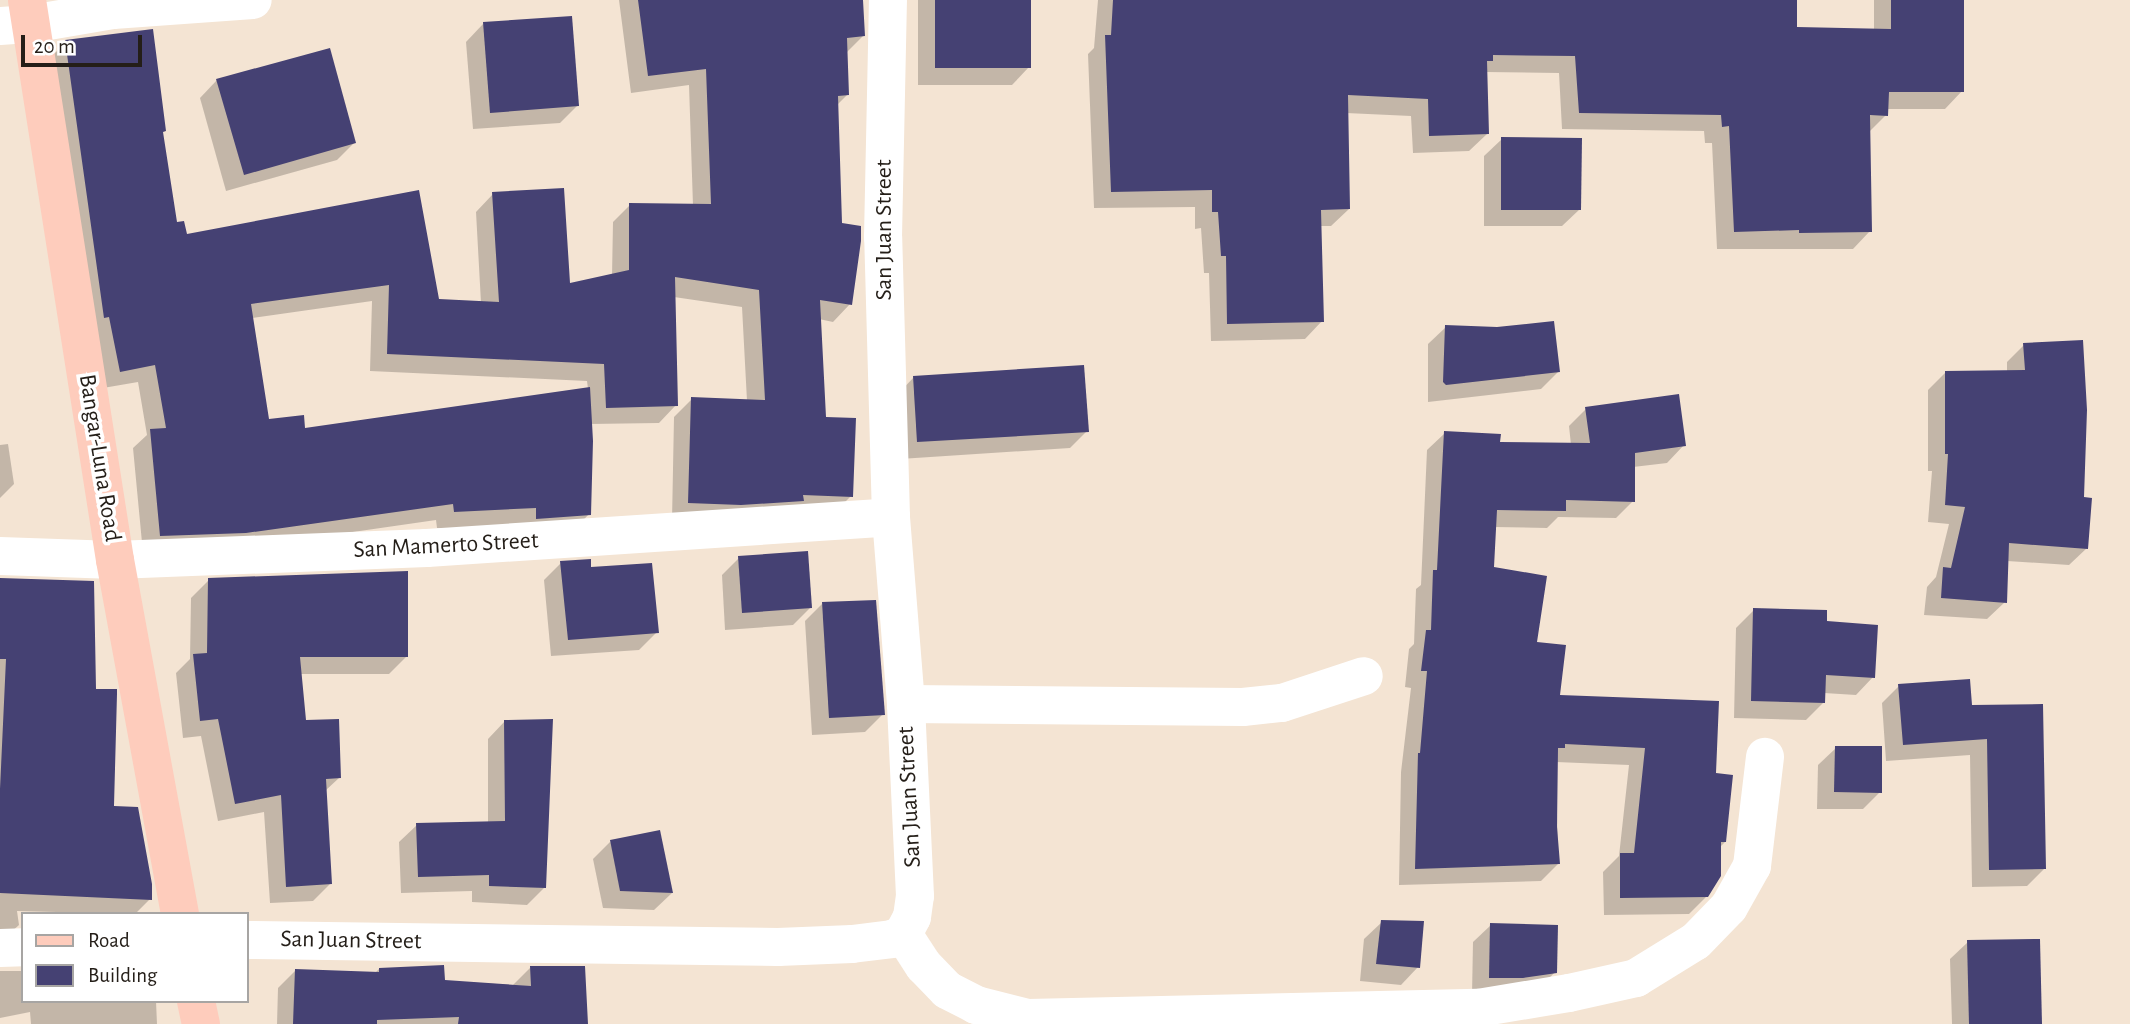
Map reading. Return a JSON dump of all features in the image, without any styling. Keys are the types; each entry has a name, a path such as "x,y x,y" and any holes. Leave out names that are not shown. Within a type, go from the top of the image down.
{"main road":[{"name":"Bangar-Luna Road","path":"19,17 180,912"},
{"path":"196,1003 201,1024"}],"street":[{"path":"19,17 253,0"},
{"name":"San Juan Street","path":"248,940 779,947 852,944 892,939 903,934 912,917 915,896 906,704 891,517 883,237 888,0"},
{"name":"San Mamerto Street","path":"0,556 115,560 426,548 891,517"},
{"path":"906,704 1244,707 1282,703 1364,676"},
{"path":"903,934 924,966 947,990 976,1005 1028,1018 1478,1008 1569,993 1636,978 1696,941 1729,907 1752,866 1765,757"},
{"path":"0,948 21,947"}],"building":[{"path":"638,0 863,0 865,36 847,38 849,95 838,96 842,223 861,226 852,305 820,300 826,417 856,418 853,497 803,495 804,501 741,505 688,503 691,397 765,400 759,290 675,277 678,406 606,408 604,364 387,354 389,285 251,304 269,419 304,415 305,428 590,387 593,441 591,515 536,519 536,508 454,512 453,504 246,533 160,536 150,429 166,428 155,365 120,372 109,317 104,318 65,40 153,29 166,131 163,132 177,222 184,221 187,234 419,190 439,299 499,302 492,192 564,188 570,283 629,270 629,203 711,204 706,69 648,76"},
{"path":"935,0 1031,0 1031,68 935,68"},
{"path":"1113,0 1797,0 1797,27 1891,29 1891,0 1964,0 1964,92 1889,92 1888,116 1870,115 1872,232 1799,233 1799,230 1734,232 1729,126 1722,127 1721,115 1579,113 1575,56 1493,55 1493,61 1487,61 1489,134 1429,136 1428,99 1348,95 1350,209 1321,210 1324,322 1227,324 1226,256 1221,256 1218,212 1212,212 1212,190 1111,192 1105,35 1111,35"},
{"path":"572,16 579,106 490,113 483,22"},
{"path":"330,48 356,143 244,175 216,79"},
{"path":"1501,137 1582,138 1581,210 1501,210"},
{"path":"1554,321 1560,372 1446,385 1443,382 1445,325 1497,327"},
{"path":"2083,340 2087,410 2084,497 2092,498 2088,549 2009,543 2007,603 1941,598 1943,567 1951,568 1965,507 1945,505 1948,454 1945,454 1945,371 2025,370 2023,343"},
{"path":"1084,365 1089,432 917,442 913,376"},
{"path":"1679,394 1686,446 1635,453 1635,502 1566,500 1566,511 1497,510 1494,567 1547,576 1537,642 1566,645 1560,695 1719,701 1716,773 1733,775 1726,842 1721,842 1721,876 1708,897 1620,898 1620,853 1634,853 1645,748 1565,744 1565,748 1558,748 1557,827 1560,864 1415,869 1418,753 1427,671 1421,671 1426,630 1431,630 1433,570 1437,570 1444,431 1501,434 1500,442 1590,443 1585,407"},
{"path":"808,551 812,608 742,613 738,556"},
{"path":"591,559 591,567 652,563 659,633 568,640 560,561"},
{"path":"408,571 408,657 300,657 306,720 339,719 341,778 326,779 332,884 286,887 281,795 235,804 218,719 200,721 193,654 207,653 208,578"},
{"path":"0,578 94,581 96,689 117,689 114,806 138,807 152,884 152,900 0,893 0,789 6,659 0,659"},
{"path":"876,600 885,715 829,718 822,602"},
{"path":"1753,608 1827,610 1827,621 1878,625 1875,678 1826,675 1825,703 1751,701"},
{"path":"1970,679 1972,705 2043,704 2046,869 1989,870 1987,739 1903,745 1898,684"},
{"path":"553,719 546,888 489,886 489,875 418,877 416,823 505,821 504,720"},
{"path":"1835,746 1882,746 1882,793 1834,792"},
{"path":"660,830 673,893 620,891 610,840"},
{"path":"1381,920 1424,921 1420,968 1376,964"},
{"path":"1490,923 1558,925 1557,973 1523,978 1489,978"},
{"path":"2040,939 2042,1024 1969,1024 1967,940"},
{"path":"444,965 445,980 531,986 530,966 585,966 588,1024 458,1024 459,1017 377,1020 377,1024 293,1024 295,969 379,972 379,968"}]}
